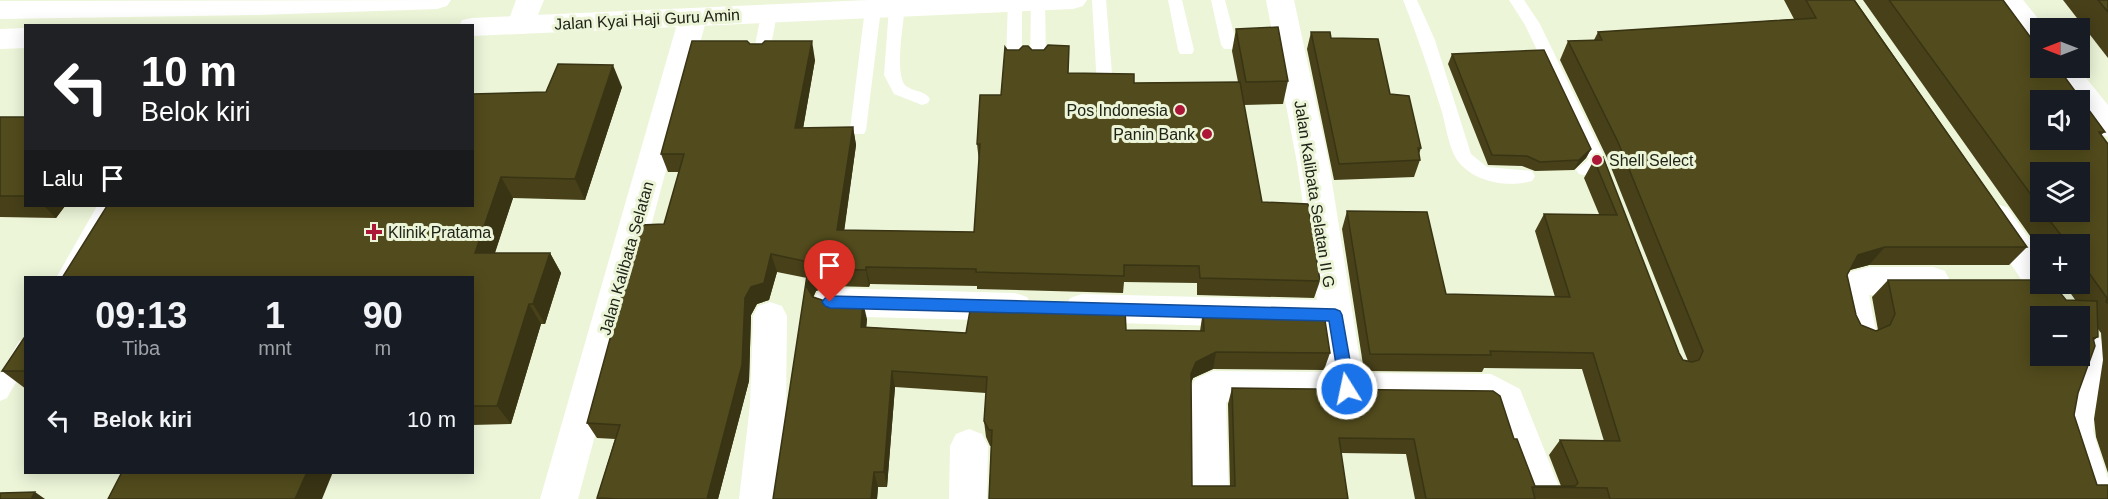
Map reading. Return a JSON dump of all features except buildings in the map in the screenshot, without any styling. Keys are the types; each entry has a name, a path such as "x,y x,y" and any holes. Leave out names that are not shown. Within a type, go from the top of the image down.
{"street":[{"path":"0,10 437,0"},
{"name":"Jalan Kyai Haji Guru Amin","path":"474,26 525,13 687,39 768,20 884,17 1025,9 1073,0"},
{"path":"2008,0 2030,28"},
{"name":"Jalan Kalibata Selatan II G","path":"1281,5 1313,163 1347,389"},
{"path":"0,39 24,38"},
{"name":"Jalan Kalibata Selatan","path":"559,499 687,39"},
{"path":"2070,78 2108,126"},
{"path":"1980,193 2030,265"},
{"path":"1859,331 1851,292 1855,284 1869,281 1960,281"},
{"path":"2006,281 2030,281"},
{"path":"830,302 1335,315"},
{"path":"758,499 768,405 770,316"},
{"path":"2090,350 2094,363 2077,410 2074,431 2095,499"},
{"path":"1210,499 1208,390 1213,386 1491,390 1507,400 1545,499"},
{"path":"968,499 969,446"}],"lane":[{"path":"1410,0 1427,40 1464,158 1482,173 1508,177 1526,176"},
{"path":"1516,0 1532,24 1592,165 1607,182"},
{"path":"1218,1 1229,45"},
{"path":"1176,4 1186,50"},
{"path":"1099,7 1105,86"},
{"path":"1025,9 1038,59"},
{"path":"1014,60 1025,9"},
{"path":"858,130 868,60 884,17"},
{"path":"884,17 892,75 900,90 922,99"},
{"path":"762,50 768,20"},
{"path":"66,276 105,207"},
{"path":"0,392 24,350"}],"place":[{"name":"Pos Indonesia","path":"1180,110"},
{"name":"Panin Bank","path":"1207,134"},
{"name":"Shell Select","path":"1597,160"},
{"name":"Klinik Pratama","path":"374,232"}],"route":[{"path":"830,302 1335,315 1347,389"}]}
